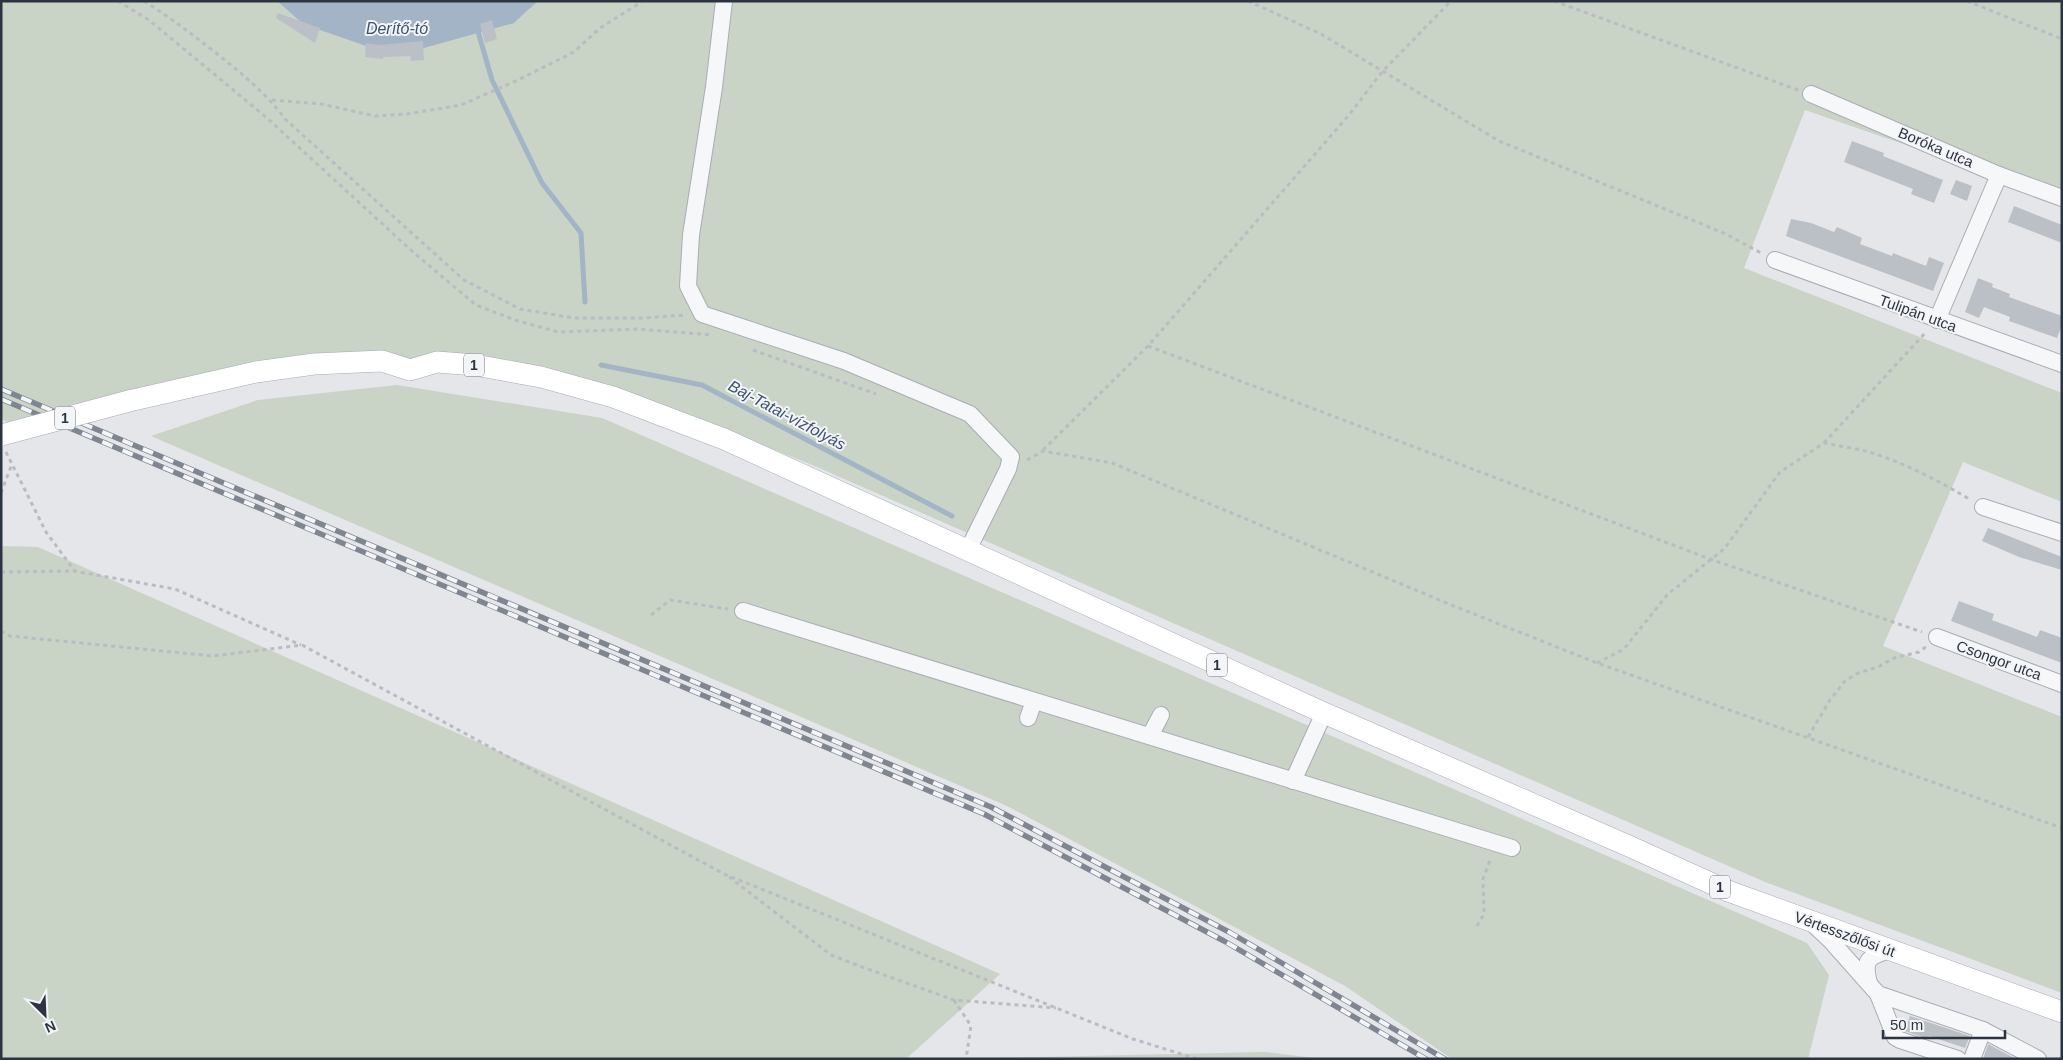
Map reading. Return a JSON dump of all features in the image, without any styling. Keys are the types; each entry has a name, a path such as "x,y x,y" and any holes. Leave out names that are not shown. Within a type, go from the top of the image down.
{"main road":[{"name":"1","path":"3,442 129,401 256,372 314,364 382,361 410,370 437,362 510,370 581,387 657,413 724,439 1324,714"},
{"name":"Vértesszőlősi út","path":"1324,714 1728,891 2062,1012"}],"street":[{"path":"724,1 714,86 691,235 688,286 702,314 844,361 970,414 1012,457 1008,469 968,550"},
{"name":"Boróka utca","path":"1810,94 1999,175 2062,198"},
{"path":"1937,320 1999,175"},
{"name":"Tulipán utca","path":"1775,260 2062,364"},
{"path":"1984,507 2062,533"},
{"path":"743,611 1505,846"},
{"name":"Csongor utca","path":"1937,637 2062,684"},
{"path":"1028,718 1034,701"},
{"path":"1293,781 1324,714"},
{"path":"1150,736 1161,715"},
{"path":"1810,922 1831,941 1874,989 1983,1030 2038,1059"},
{"path":"1890,950 1873,956 1867,961 1866,970 1895,1037 1958,1059"},
{"path":"1972,1059 1983,1030"}],"path":[{"path":"118,1 149,20 267,118 413,252 476,305 515,320 558,332 638,329 713,336"},
{"path":"144,1 171,18 250,80 271,100 285,118 464,280 520,309 574,318 645,318 702,314"},
{"path":"271,100 321,104 375,116 407,114 461,105 574,52 600,28 642,1"},
{"path":"1248,1 1321,34 1499,141 1726,234 1775,260"},
{"path":"1008,469 1043,451 1148,346 1349,115 1382,72 1451,1"},
{"path":"1554,1 1656,40 1810,94"},
{"path":"1967,1 2062,39"},
{"path":"1597,663 1624,649 1666,595 1725,548 1780,472 1824,443 1937,320"},
{"path":"1148,346 1710,559 1937,637"},
{"path":"748,348 885,397"},
{"path":"3,442 46,532 74,571"},
{"path":"1824,443 1869,452 1940,481 1984,507"},
{"path":"1043,451 1112,463 1445,602 1597,663 2062,828"},
{"path":"1,493 13,464"},
{"path":"1,572 74,571 175,589 302,645 724,874 1133,1039 1196,1059"},
{"path":"651,614 670,600 743,611"},
{"path":"1,631 10,636 213,656 302,645"},
{"path":"1808,738 1830,700 1845,681 1858,673 1878,667 1894,658 1919,652 1937,637"},
{"path":"1477,926 1484,914 1483,879 1505,846"},
{"path":"724,874 831,955 954,1000 1060,1009"},
{"path":"954,1000 971,1026 966,1059"}],"shaded area":[{"path":"1,1 277,1 303,24 514,23 538,1 2062,1 2062,199 1805,110 1744,268 2062,393 2062,502 1963,462 1883,646 2062,717 2062,993 1765,882 810,464 618,388 541,377 314,364 24,429 1,419"},
{"path":"397,385 602,418 1807,943 1829,975 1808,1059 1452,1059 1345,986 1007,806 151,436 258,400"},
{"path":"1,546 38,547 1000,974 906,1059 1,1059"},
{"path":"1265,1052 1322,1059 992,1059 993,1058"}],"water":[{"name":"Derítő-tó","path":"277,1 538,1 514,23 395,56 303,24"}],"building":[{"path":"278,13 320,28 315,43 276,18"},
{"path":"492,20 497,39 485,43 480,24"},
{"path":"423,41 424,60 411,61 410,56 383,57 383,59 365,57 366,43 380,45"},
{"path":"1852,141 1884,153 1883,156 1943,180 1934,203 1911,194 1913,189 1844,162"},
{"path":"1956,180 1972,186 1967,201 1950,194"},
{"path":"2014,206 2062,225 2062,243 2008,222"},
{"path":"1791,219 1811,223 1834,232 1837,227 1862,238 1860,244 1892,256 1893,253 1926,266 1929,257 1944,263 1933,291 1786,236"},
{"path":"1978,278 1993,284 1992,287 2010,294 2009,297 2062,316 2062,325 2057,338 2009,321 2010,317 1984,307 1979,318 1965,312"},
{"path":"1988,528 2062,557 2062,570 2019,557 1982,541"},
{"path":"1959,601 1994,614 1992,620 2037,637 2040,630 2062,638 2062,663 1951,621"},
{"path":"1910,1016 1970,1036 1965,1048 1929,1036 1928,1039 1905,1031"},
{"path":"1988,1044 2016,1059 1983,1059"}],"waterway":[{"name":"Baj-Tatai-vízfolyás","path":"477,28 492,80 542,183 581,233 585,302"},
{"name":"Baj-Tatai-vízfolyás","path":"601,365 702,385 952,516"}],"railway":[{"path":"1,389 991,807 1229,932 1445,1059"},
{"path":"1,399 984,814 1224,941 1426,1059"}]}
